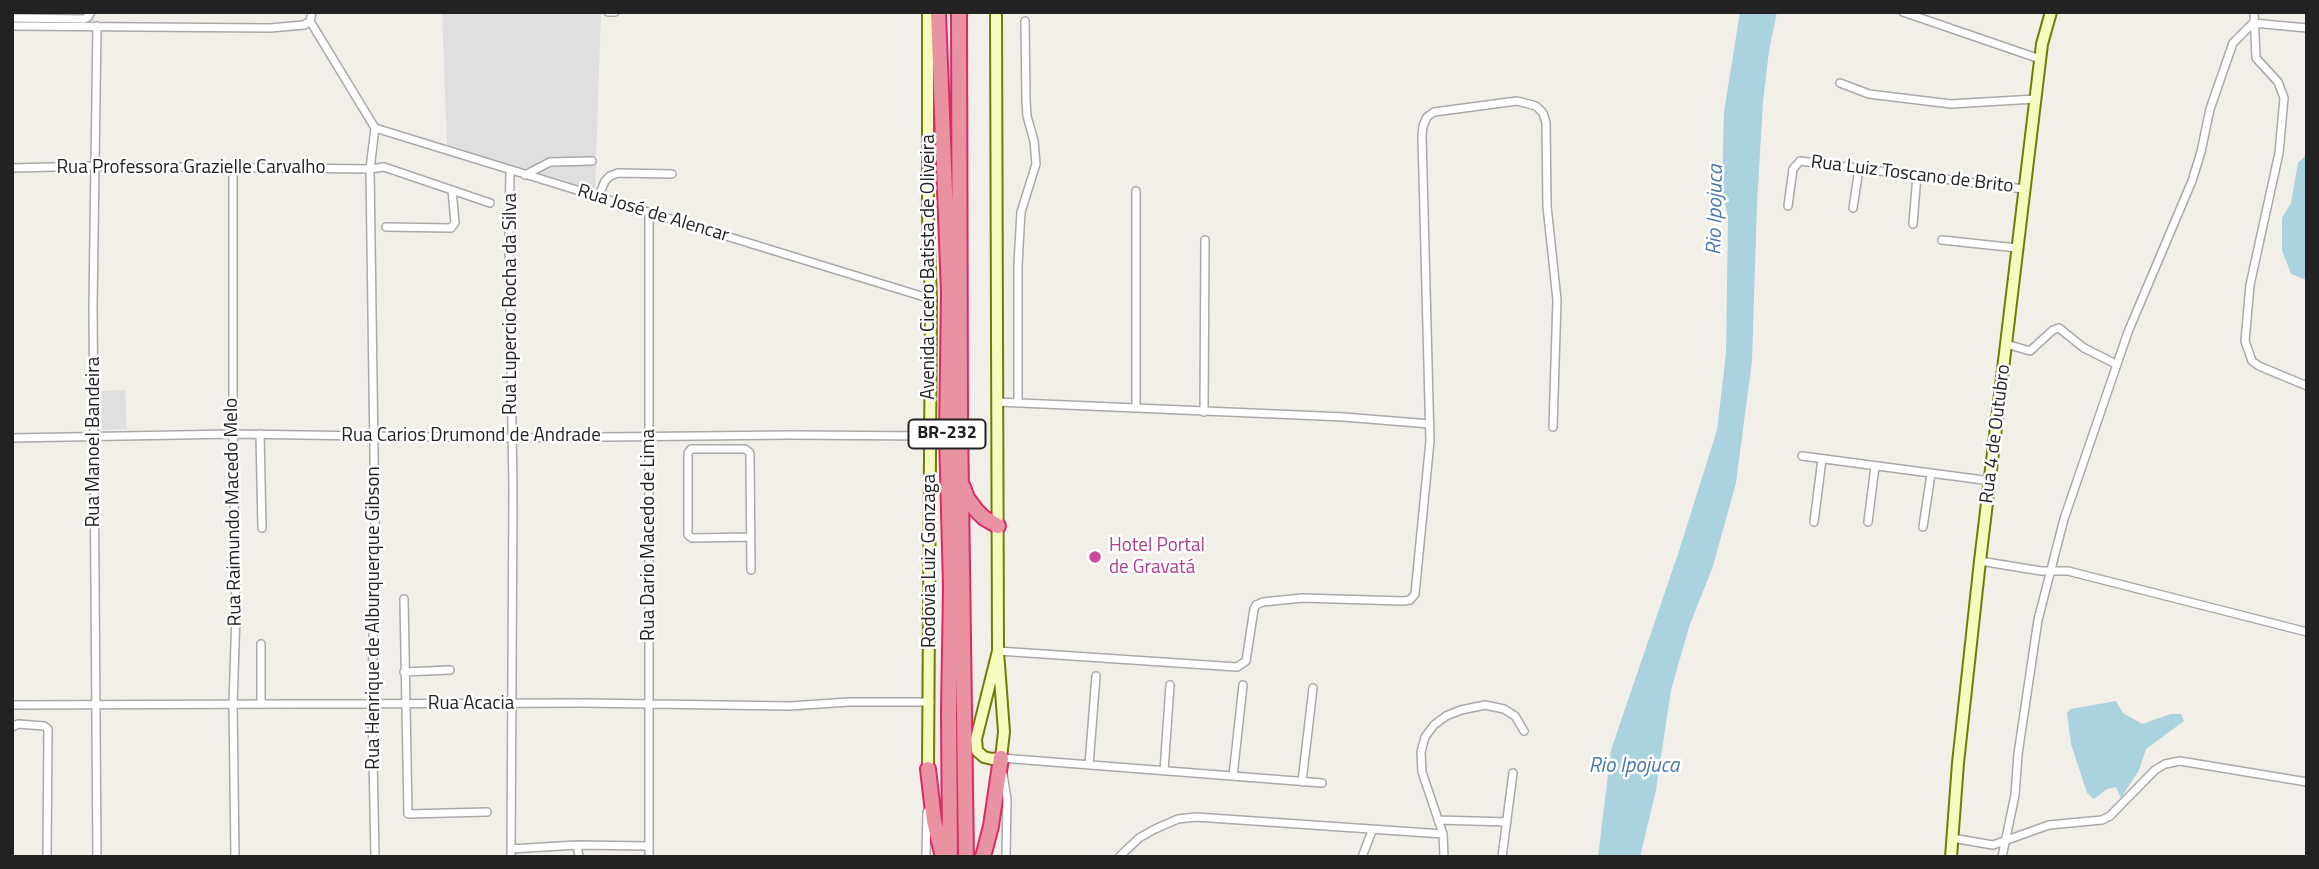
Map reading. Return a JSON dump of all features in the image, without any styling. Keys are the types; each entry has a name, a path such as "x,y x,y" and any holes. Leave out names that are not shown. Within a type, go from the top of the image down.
{"highway":[{"name":"Rodovia Luiz Gonzaga","path":"939,12 949,293 947,434 951,587 948,713 950,857"},
{"name":"Rodovia Luiz Gonzaga","path":"959,12 966,857"},
{"path":"961,483 976,510 998,526"},
{"path":"983,857 1001,762"},
{"path":"928,769 934,821 943,857"}],"main road":[{"name":"Avenida Cicero Batista de Oliveira","path":"928,12 931,299 928,769"},
{"path":"996,12 998,651 1004,732 1001,762 984,757 977,751 976,739 998,651"},
{"name":"Rua 4 de Outubro","path":"1951,857 1958,763 2017,248 2040,59 2051,12"}],"street":[{"path":"12,18 83,19 88,17 90,12"},
{"path":"312,12 310,22 375,128"},
{"path":"608,12 615,12"},
{"path":"1903,12 2040,59"},
{"path":"2254,12 2256,58 2283,90 2284,107 2279,153 2250,285 2245,341 2252,361 2307,386"},
{"path":"1018,402 1018,264 1021,212 1036,163 1034,141 1027,116 1025,21"},
{"path":"12,26 270,28 310,22"},
{"path":"2003,857 2018,776 2018,754 2038,620 2050,570 2071,496 2116,364 2192,181 2210,109 2233,43 2235,38 2253,23 2307,28"},
{"name":"Rua Manoel Bandeira","path":"97,26 94,166 97,857"},
{"path":"1840,83 1869,94 1951,104 2035,99"},
{"path":"998,651 1237,667 1246,662 1254,609 1263,602 1302,598 1396,601 1410,600 1415,594 1430,424 1423,125 1427,117 1434,112 1517,101 1536,106 1543,113 1546,123 1547,206 1557,300 1553,427"},
{"name":"Rua José de Alencar","path":"375,128 931,299"},
{"name":"Rua Henrique de Alburquerque Gibson","path":"375,128 370,169 375,524 372,705 375,857"},
{"path":"525,175 550,162 592,161"},
{"name":"Rua Luiz Toscano de Brito","path":"1788,206 1793,169 1800,161 2024,189"},
{"name":"Rua Raimundo Macedo Melo","path":"233,167 236,614 233,704 234,857"},
{"name":"Rua Professora Grazielle Carvalho","path":"12,168 384,167 490,203"},
{"path":"1853,208 1859,169"},
{"name":"Rua Lupercio Rocha da Silva","path":"510,171 511,853"},
{"path":"598,198 606,181 618,173 671,174"},
{"path":"1913,224 1917,175"},
{"path":"386,227 451,228 454,223 452,190"},
{"path":"1136,191 1136,408"},
{"name":"Rua Dario Macedo de Lima","path":"649,213 649,857"},
{"path":"1204,412 1205,240"},
{"path":"1942,240 2017,248"},
{"path":"2006,344 2030,351 2059,328 2084,348 2116,364"},
{"path":"997,401 1344,416 1430,424"},
{"name":"Rua Carios Drumond de Andrade","path":"12,438 233,433 512,438 930,436"},
{"path":"260,434 262,528"},
{"path":"720,436 720,449"},
{"path":"750,537 692,538 687,533 688,453 694,449 745,449 749,452 751,570"},
{"path":"1802,456 1991,481"},
{"path":"1814,522 1822,459"},
{"path":"1868,522 1875,466"},
{"path":"1923,527 1931,474"},
{"path":"1980,561 2040,571 2068,571 2307,632"},
{"path":"404,598 408,814 487,812"},
{"path":"261,644 261,704"},
{"path":"404,672 450,670"},
{"path":"1088,765 1096,677"},
{"path":"1164,771 1170,685"},
{"path":"1233,776 1243,685"},
{"path":"1302,782 1313,688"},
{"name":"Rua Acacia","path":"12,705 790,706 849,702 930,702"},
{"path":"1444,857 1443,834 1422,772 1420,752 1425,737 1434,725 1446,716 1485,705 1504,709 1515,716 1524,731"},
{"path":"12,727 18,724 44,726 48,729 47,857"},
{"path":"1952,838 1993,845 2049,825 2106,818 2155,770 2165,764 2180,761 2307,782"},
{"path":"1006,857 1007,799 1001,762 1088,765 1322,783"},
{"name":"Avenida Cicero Batista de Oliveira","path":"926,857 928,769"},
{"path":"1502,857 1513,774"},
{"path":"1119,857 1139,838 1155,829 1178,819 1196,817 1443,834"},
{"path":"1438,820 1507,822"},
{"path":"1362,857 1372,831"},
{"path":"577,845 579,857"},
{"path":"511,853 577,845 649,846"}],"shaded area":[{"path":"12,12 94,12 94,21 12,21"},
{"path":"442,12 601,12 595,192 447,146"},
{"path":"125,390 127,429 102,430 100,391"}],"water":[{"name":"Rio Ipojuca","path":"1740,12 1777,12 1763,102 1752,361 1736,483 1713,566 1689,627 1671,690 1656,790 1640,857 1598,857 1611,750 1717,430 1726,353 1728,217 1722,190 1724,112"},
{"path":"2307,154 2307,280 2291,274 2282,250 2282,218 2291,203 2298,163"},
{"path":"2116,701 2123,713 2142,724 2171,714 2181,714 2184,721 2146,749 2139,770 2121,798 2116,787 2107,789 2094,799 2087,793 2071,744 2067,713 2071,709"}],"waterway":[{"path":"2026,12 2037,12"}],"place":[{"name":"Hotel Portal de Gravatá","path":"1095,557"}]}
